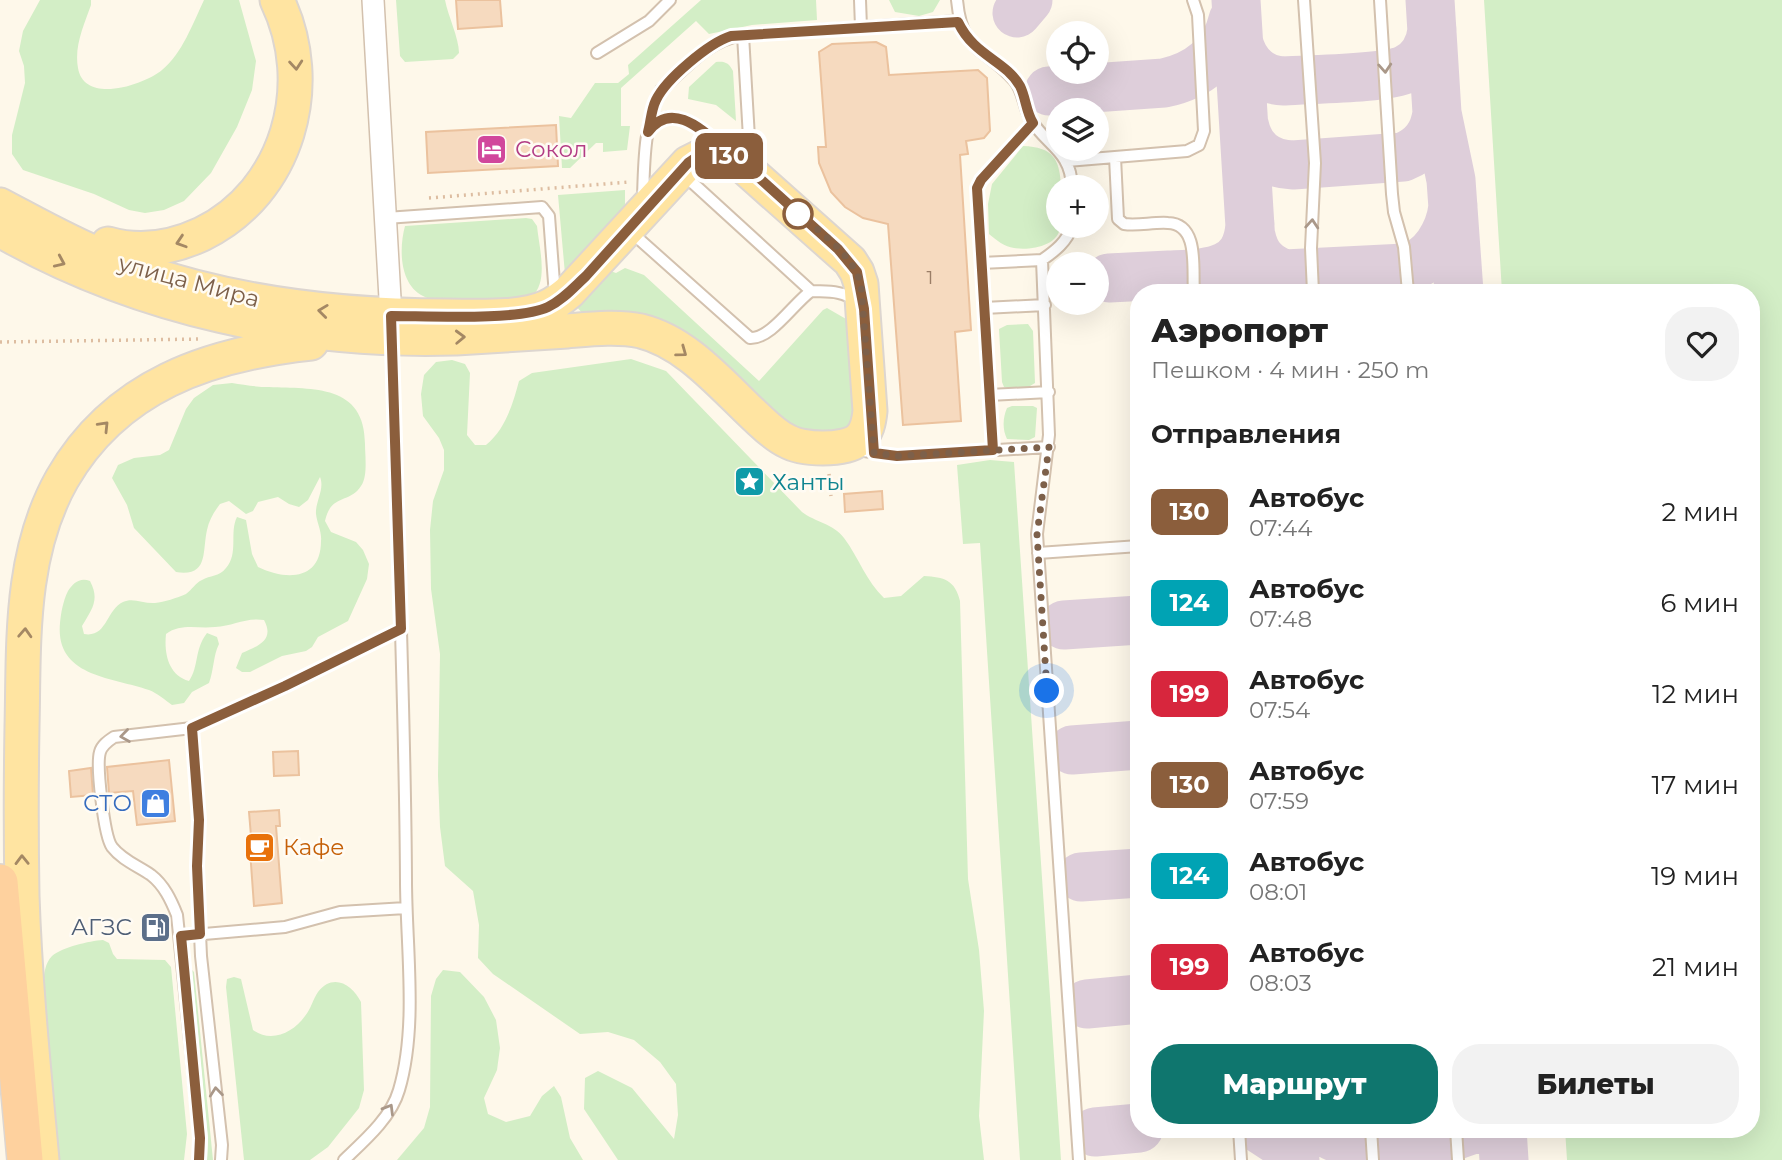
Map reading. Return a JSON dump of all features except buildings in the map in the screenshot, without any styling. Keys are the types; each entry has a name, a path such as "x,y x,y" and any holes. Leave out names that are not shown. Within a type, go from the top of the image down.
{"highway":[{"path":"0,883 4,931 38,1160"},
{"path":"0,1133 2,1160"}],"main road":[{"path":"4,215 116,246 138,249 181,243 230,218 256,193 268,175 277,160 291,123 297,81 296,59 292,37 277,0"},
{"path":"38,1160 37,1100 22,900 21,799 27,587 46,514 62,479 82,451 131,401 160,383 222,358 252,351 384,331 535,312 556,302 586,276 678,171 693,159 710,152 719,152 740,162 850,261 857,272 864,309 870,411 868,424 858,440 838,446 807,448 785,441 680,348 640,331 598,329 457,338 384,331"},
{"name":"улица Мира","path":"4,215 48,231 110,260 177,281 244,298 313,310 384,331"},
{"path":"4,931 37,1100"}],"street":[{"path":"373,0 386,218 384,331"}],"lane":[{"path":"597,53 649,20 670,0"},
{"path":"860,0 861,27"},
{"path":"957,0 958,22 964,35 1020,86 1029,116 1046,138"},
{"path":"1109,158 1187,151 1194,149 1203,139 1205,131 1198,15 1193,0"},
{"path":"1304,0 1315,173 1311,248 1313,284"},
{"path":"1380,0 1392,194 1394,212 1405,247 1407,284"},
{"path":"811,291 798,300 764,336 750,338 635,220 648,132 653,108 662,90 708,46 719,40 743,35 958,22"},
{"path":"648,132 655,122 663,118 681,120 703,130 740,162 749,138 743,35"},
{"path":"993,450 977,188 981,180 1033,123"},
{"path":"1115,157 1118,219 1124,224 1168,223 1186,230 1191,242 1194,284"},
{"path":"1067,161 1071,175"},
{"path":"678,171 811,291 846,294 864,309"},
{"path":"386,218 542,207 549,216 556,302"},
{"path":"981,263 1042,260 1066,238"},
{"path":"1042,260 1049,447 1038,524 1038,553 1079,1160"},
{"path":"984,308 1045,305"},
{"path":"344,1160 382,1120 398,1094 406,1060 408,1001 405,757 401,629 384,331"},
{"path":"989,395 1049,392"},
{"path":"870,411 874,453"},
{"path":"838,446 897,456 1049,447"},
{"path":"1038,553 1130,547"},
{"path":"199,1160 200,1138 177,915 163,887 152,876 118,854 109,843 103,819 99,754 104,743 114,737 192,728 401,629"},
{"path":"192,728 199,820 197,866 200,934 221,1160"},
{"path":"181,936 285,927 340,912 406,908"},
{"path":"1240,1138 1241,1160"},
{"path":"1372,1138 1373,1160"},
{"path":"1457,1138 1458,1160"}],"green space":[{"path":"40,0 91,0 77,60 83,79 91,86 102,89 129,86 162,70 181,47 204,0 239,0 256,61 252,90 237,127 211,173 184,201 164,210 145,213 129,210 94,194 23,170 12,154 12,135 25,83 24,66 19,51 23,31"},
{"path":"396,0 445,0 459,53 453,59 405,62 400,56"},
{"path":"701,0 816,0 817,20 752,25 709,34 696,21 621,88 621,126 630,126 627,150 603,152 603,143 596,143 570,168 562,168 559,116 571,118 595,83 618,83 629,74 628,65"},
{"path":"889,0 940,0 933,12 919,16 895,12"},
{"path":"1484,0 1782,0 1782,1160 1567,1160 1566,1138 1760,1138 1760,284 1502,284"},
{"path":"716,62 726,63 733,71 736,121 716,105 688,99 689,87"},
{"path":"1023,146 1046,151 1046,161 1056,161 1060,175 1046,175 1046,238 1055,238 1043,246 1020,249 1004,245 989,234 988,204 992,184"},
{"path":"625,190 621,219 565,274 558,195"},
{"path":"532,219 537,226 542,264 540,282 532,296 444,301 423,296 409,283 402,255 405,226"},
{"path":"625,268 644,275 759,381 823,310 827,308 846,319 855,423 841,432 788,434 684,341 583,314 576,306 605,269 616,273"},
{"path":"1028,324 1033,331 1035,383 1025,389 1004,387 999,329 1007,325"},
{"path":"631,359 666,371 802,512 840,533 884,598 901,596 924,576 948,581 958,594 968,879 979,950 984,1011 979,1116 984,1160 618,1160 584,1109 585,1078 598,1071 632,1088 674,1139 678,1115 676,1084 660,1062 634,1040 608,1032 580,1034 493,974 478,958 479,925 473,891 445,866 440,827 440,654 431,589 430,530 433,501 444,470 444,450 423,416 421,394 424,375 436,362 452,360 465,364 470,373 467,435 475,445 486,445 503,424 519,381 532,373"},
{"path":"232,383 319,390 346,400 356,410 363,424 365,477 357,492 332,506 325,521 331,532 356,542 363,550 369,564 367,579 348,621 318,637 306,651 282,656 250,672 242,672 236,668 242,653 259,645 266,637 267,627 264,620 215,627 183,627 166,634 166,649 172,669 189,681 207,633 217,637 219,644 209,683 192,692 184,703 172,705 149,690 103,677 76,665 61,641 62,611 70,588 83,580 90,581 95,599 82,626 84,634 92,634 102,628 117,606 123,602 131,600 155,603 186,594 200,581 223,571 230,562 237,517 246,520 252,554 258,567 269,572 291,575 309,570 315,563 321,541 316,514 320,477 308,500 299,507 278,497 258,502 253,511 246,514 229,501 220,504 208,526 202,561 194,571 187,573 176,572 134,528 127,505 112,478 118,465 134,458 160,455 169,450 186,409 194,398 213,385"},
{"path":"1007,408 1037,408 1035,437 1029,440 1007,439 1004,419"},
{"path":"990,460 1014,462 1061,1160 1020,1160 980,543 963,544 957,465"},
{"path":"103,940 109,943 117,959 165,960 171,967 187,1134 184,1160 59,1160 44,973 46,965 57,953 76,945"},
{"path":"192,970 213,1160 207,1160 208,1141"},
{"path":"443,970 460,972 484,997 496,1020 500,1048 497,1070 484,1098 488,1114 506,1122 530,1116 542,1096 554,1086 561,1097 570,1138 583,1160 397,1160 424,1128 430,1107 431,996 436,979"},
{"path":"227,979 241,979 253,1030 267,1036 281,1034 300,1022 318,992 330,983 348,986 361,1002 364,1090 359,1108 328,1147 310,1160 244,1160 226,987"}],"taxiway":[{"path":"1017,13 1028,0"},
{"path":"1236,0 1254,284"},
{"path":"1430,0 1437,113 1451,180 1458,284"},
{"path":"1049,91 1176,80 1199,69 1217,53 1224,44 1233,20"},
{"path":"1238,40 1248,63 1260,74 1284,81 1329,79 1382,75 1406,69 1424,53 1432,30"},
{"path":"1244,124 1250,141 1260,154 1275,162 1293,165 1403,157 1426,140 1437,113"},
{"path":"1251,236 1255,250 1262,260 1285,274 1405,268 1415,265 1432,253 1444,236 1453,206"},
{"path":"1109,278 1198,273 1223,268 1242,253 1250,224"},
{"path":"1064,625 1130,621"},
{"path":"1072,750 1130,746"},
{"path":"1081,877 1130,874"},
{"path":"1087,1004 1130,1000"},
{"path":"1095,1132 1130,1129"},
{"path":"1274,1138 1295,1160"},
{"path":"1338,1138 1361,1143 1421,1138"},
{"path":"1503,1138 1504,1160"}],"bus line":[{"name":"130","path":"199,1160 200,1138 181,936 200,934 197,866 199,820 192,728 401,629 391,316 520,314 546,308 586,276 678,171 701,155 719,152 746,166 838,249 857,272 864,309 874,453 897,456 993,450 976,201 981,180 1033,123 1020,86 973,45 958,22 731,36 708,46 662,90 656,99 648,132 655,122 670,118 692,124 719,144"}],"place":[{"name":"Сокол","path":"492,149"},
{"name":"Ханты","path":"749,482"},
{"name":"СТО","path":"155,803"},
{"name":"Кафе","path":"260,847"},
{"name":"АГЗС","path":"155,927"}],"route":[{"path":"798,214 850,261 861,284 874,453 897,456 1049,447 1037,534 1047,691"}]}
